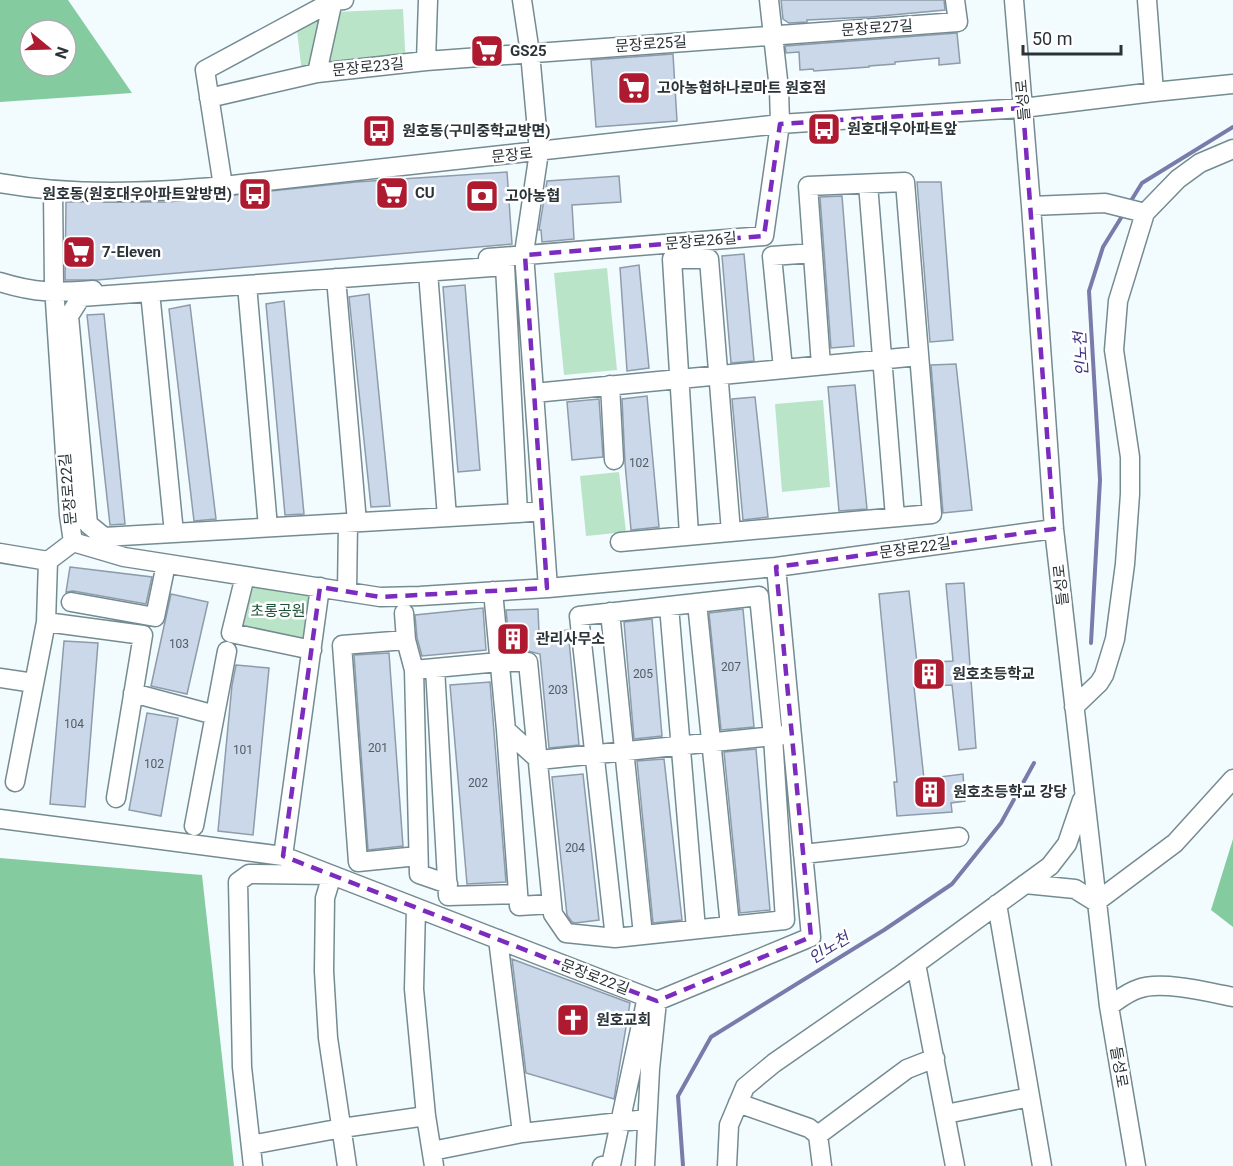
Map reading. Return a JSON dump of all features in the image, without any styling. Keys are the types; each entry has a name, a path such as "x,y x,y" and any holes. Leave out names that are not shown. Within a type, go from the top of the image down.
{"street":[{"path":"317,73 337,0"},
{"path":"223,186 205,70 337,0"},
{"path":"426,62 428,0"},
{"path":"522,0 530,53 538,152 525,255 548,588"},
{"path":"769,0 779,89 780,123"},
{"name":"문장로27길","path":"772,35 958,22 956,0"},
{"name":"들성로","path":"1014,0 1054,529 1108,1006 1136,1166"},
{"path":"1147,0 1154,92"},
{"name":"문장로25길","path":"530,53 772,35"},
{"name":"문장로23길","path":"209,98 317,73 530,53"},
{"name":"문장로","path":"0,183 84,192 156,192 538,152 780,123 1023,108 1233,84"},
{"name":"문장로26길","path":"525,255 764,236 780,123"},
{"path":"1074,707 1099,683 1104,675 1115,639 1120,608 1130,506 1130,457 1114,350 1118,301 1133,210 1200,163 1233,149"},
{"path":"620,542 932,514 905,182 808,186 821,365"},
{"path":"868,184 895,517"},
{"name":"문장로22길","path":"53,190 54,293 73,542 124,558 380,597 420,597 776,567 1054,529"},
{"path":"1031,206 1105,203 1133,210"},
{"path":"783,369 772,256 813,253"},
{"path":"0,282 24,289 54,293 525,255"},
{"path":"689,535 672,260 709,259 731,532"},
{"path":"518,513 505,266 81,297 69,316 88,524 104,537 174,532 518,513 542,511"},
{"path":"428,272 447,517"},
{"path":"336,278 352,522 346,592"},
{"path":"247,285 268,527"},
{"path":"150,292 174,532"},
{"path":"534,393 919,356"},
{"path":"610,385 614,460"},
{"path":"0,554 48,561 73,542"},
{"path":"15,782 46,622 48,561"},
{"path":"71,602 155,616 166,564"},
{"path":"602,1166 611,1165 620,1123 631,1038 652,999 811,937 776,567"},
{"path":"245,576 231,633 312,650"},
{"path":"283,856 320,587"},
{"path":"493,591 519,906 552,904"},
{"path":"414,670 499,662 528,662 553,914 566,933 615,938 785,920 772,736 759,597 579,616 615,938"},
{"path":"697,603 730,926"},
{"path":"669,606 696,929"},
{"path":"610,612 643,935"},
{"path":"404,613 406,640 414,670 419,874 447,884"},
{"path":"46,622 143,635 116,798"},
{"path":"406,640 342,645 358,862 418,856"},
{"path":"194,826 227,651"},
{"path":"435,668 448,896 518,894"},
{"path":"0,678 34,683"},
{"path":"133,693 215,715"},
{"path":"506,730 539,760 792,735"},
{"path":"1025,884 1075,889 1096,902 1175,843 1233,779"},
{"path":"727,1166 729,1125 745,1086 1050,866 1067,844 1083,795"},
{"name":"문장로22길","path":"0,819 283,856 652,999"},
{"path":"803,854 959,837"},
{"path":"253,1166 242,1067 238,882 249,874 332,875 325,898 324,971 328,1038 347,1166"},
{"path":"997,904 1042,1166"},
{"path":"416,908 414,988 426,1116 433,1159 522,1133 647,1119"},
{"path":"498,939 522,1133"},
{"path":"916,964 955,1166"},
{"path":"1108,1006 1139,988 1165,986 1189,988 1233,997"},
{"path":"645,1166 652,999"},
{"path":"818,1135 907,1069 935,1058"},
{"path":"946,1114 1030,1097"},
{"path":"738,1103 809,1128 818,1135 822,1166"},
{"path":"251,1146 342,1128 426,1116"}],"highlighted area":[{"path":"1023,108 1054,529 776,567 811,937 657,1001 283,856 320,587 380,597 547,588 525,255 764,236 780,124"}],"green space":[{"path":"0,0 68,0 132,93 0,102"},
{"path":"403,9 406,68 303,81 296,23 314,13"},
{"path":"607,268 617,370 564,375 554,273"},
{"path":"823,400 830,487 782,492 775,404"},
{"path":"619,472 626,532 586,536 580,476"},
{"name":"초롱공원","path":"250,583 315,592 306,642 239,628"},
{"path":"1233,839 1233,927 1211,910"},
{"path":"0,858 202,875 234,1166 0,1166"}],"building":[{"path":"781,0 944,0 945,10 789,23 783,19"},
{"path":"957,33 960,63 939,65 939,58 869,67 800,70 799,52 786,53 785,46"},
{"name":"고아농협하나로마트 원호점","path":"673,54 677,121 596,127 591,60"},
{"path":"507,172 512,244 97,280 65,280 66,202 168,202 356,182"},
{"path":"619,176 621,202 572,205 574,239 542,242 541,230 539,230 547,181"},
{"path":"917,182 941,182 953,340 930,342"},
{"path":"842,196 854,346 831,348 820,197"},
{"path":"744,254 754,361 731,363 722,256"},
{"path":"639,265 649,368 627,371 620,268"},
{"path":"465,285 480,470 458,472 443,287"},
{"path":"369,294 390,506 371,507 349,297"},
{"path":"284,301 304,514 285,515 266,304"},
{"path":"190,305 216,519 194,521 169,309"},
{"path":"104,314 125,524 110,525 87,315"},
{"path":"956,364 972,510 943,513 931,365"},
{"path":"855,385 867,509 839,511 828,387"},
{"path":"647,396 659,527 631,530 622,399"},
{"path":"755,397 768,517 743,520 732,399"},
{"path":"599,399 603,457 572,460 567,402"},
{"path":"70,567 152,577 146,604 73,591 66,592"},
{"name":"원호초등학교","path":"964,583 976,748 959,750 952,685 914,687 924,779 963,774 965,801 951,803 952,812 897,816 894,782 897,782 879,594 909,591 917,663 953,661 946,584"},
{"path":"171,594 208,602 187,694 151,686"},
{"path":"483,608 486,650 422,656 417,638 415,615"},
{"path":"538,609 539,633 568,630 579,745 549,748 540,654 510,651 506,610"},
{"path":"743,609 754,727 721,730 709,613"},
{"path":"652,619 662,736 634,739 624,622"},
{"path":"64,641 98,643 85,807 50,804"},
{"path":"389,653 403,846 368,850 354,655"},
{"path":"236,665 269,668 253,835 218,831 232,685"},
{"path":"490,682 506,882 467,884 450,685"},
{"path":"147,713 178,718 161,816 129,810"},
{"path":"756,749 770,910 740,913 724,752"},
{"path":"664,759 682,920 653,923 637,761"},
{"path":"583,774 599,920 575,923 567,915 552,777"},
{"name":"원호교회","path":"512,959 630,1003 614,1099 526,1073"}],"waterway":[{"name":"인노천","path":"1129,204 1142,183 1233,127"},
{"name":"인노천","path":"1091,643 1100,480 1089,291 1103,247 1124,213"},
{"name":"인노천","path":"683,1166 678,1096 711,1037 884,930 952,884 1001,823 1034,763"}],"place":[{"name":"GS25","path":"487,51"},
{"name":"고아농협하나로마트 원호점","path":"634,88"},
{"name":"원호대우아파트앞","path":"824,129"},
{"name":"원호동(구미중학교방면)","path":"379,131"},
{"name":"CU","path":"392,193"},
{"name":"원호동(원호대우아파트앞방면)","path":"255,194"},
{"name":"고아농협","path":"482,196"},
{"name":"7-Eleven","path":"79,252"},
{"name":"관리사무소","path":"513,639"},
{"name":"원호초등학교","path":"929,674"},
{"name":"원호초등학교 강당","path":"930,792"},
{"name":"원호교회","path":"573,1020"}]}
